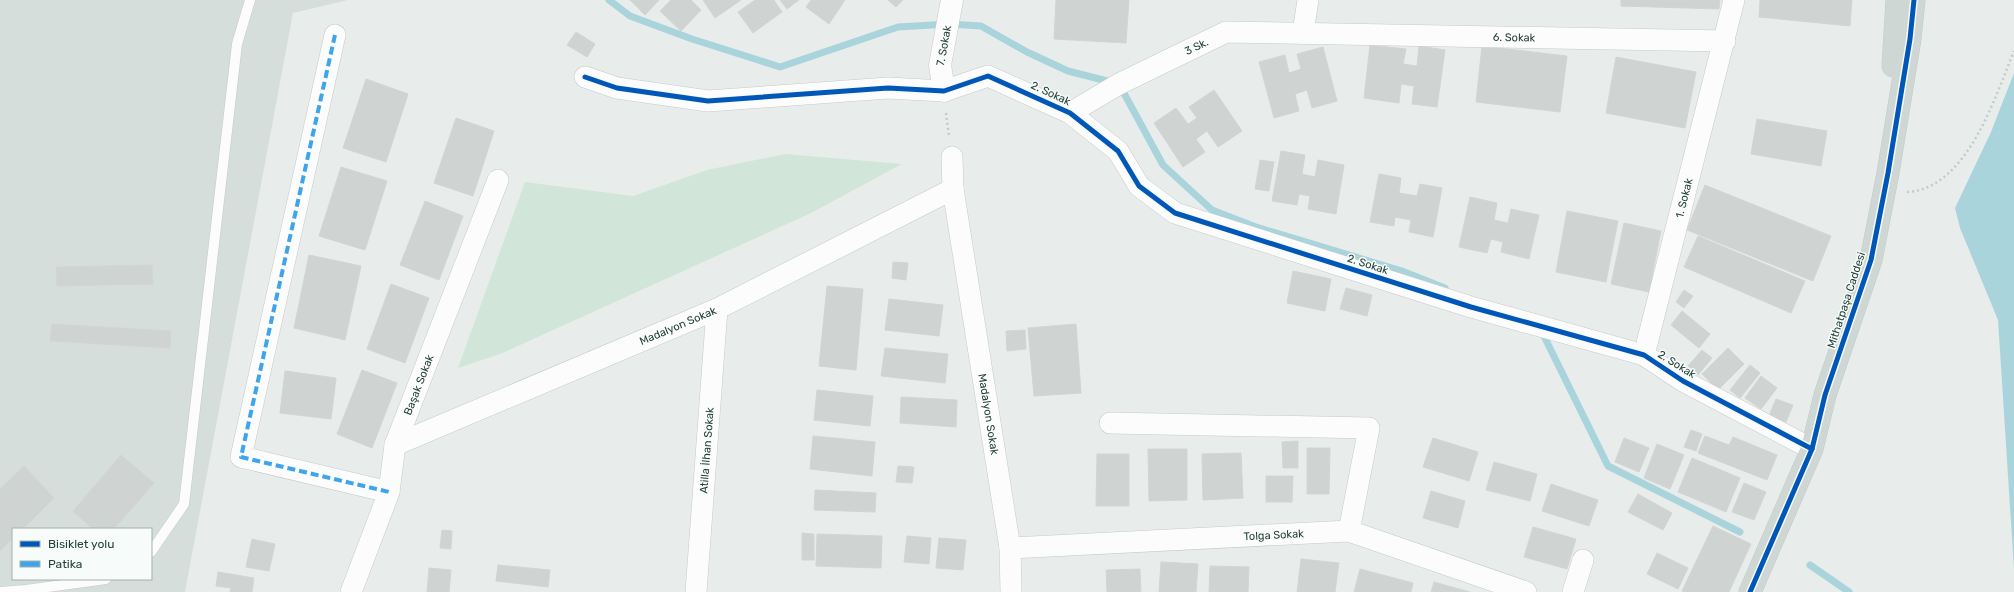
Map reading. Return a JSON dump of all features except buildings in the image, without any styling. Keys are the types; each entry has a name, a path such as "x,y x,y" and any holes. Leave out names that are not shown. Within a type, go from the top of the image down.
{"main road":[{"name":"Mithatpaşa Caddesi","path":"1886,182 1897,0"},
{"name":"Mithatpaşa Caddesi","path":"1750,592 1812,449 1825,395 1871,260 1886,182 1910,39 1914,0"}],"street":[{"name":"7. Sokak","path":"944,91 940,65 952,0"},
{"path":"1303,33 1308,0"},
{"name":"1. Sokak","path":"1644,355 1725,41 1734,0"},
{"name":"3 Sk.","path":"1070,113 1119,84 1226,32 1303,33"},
{"name":"6. Sokak","path":"1303,33 1725,41"},
{"path":"335,35 241,457 389,492"},
{"name":"2. Sokak","path":"944,91 988,76 1070,113 1118,151 1139,186 1175,213 1471,307 1644,355 1683,381 1812,449"},
{"path":"585,77 617,88 708,101 888,88 944,91"},
{"name":"Madalyon Sokak","path":"952,157 953,189 1010,548 1011,592"},
{"name":"Başak Sokak","path":"350,592 389,492 395,446 498,180"},
{"name":"Madalyon Sokak","path":"395,446 717,309 953,189"},
{"name":"Atilla İlhan Sokak","path":"696,592 717,309"},
{"path":"1110,423 1369,428 1349,531"},
{"name":"Tolga Sokak","path":"1010,548 1349,531 1526,592"},
{"path":"1573,592 1583,560"}],"lane":[{"path":"152,551 184,504 237,44 250,0"},
{"path":"0,592 99,580"}],"path":[{"path":"1886,182 1899,192 1917,192 1943,180 1966,154 1990,110 2014,50"},
{"path":"944,91 952,157"}],"shaded area":[{"path":"0,0 348,0 293,13 185,592 0,592"}],"green space":[{"path":"785,154 902,164 809,214 500,354 458,368 525,182 633,196 707,170"}],"water":[{"path":"2014,73 2014,569 1998,320 1960,228 1955,208 1991,132"}],"waterway":[{"path":"609,0 630,16 692,39 780,67 898,27 949,24 981,26 1027,52 1068,71 1119,84 1163,165 1212,210 1256,227 1402,271 1445,288"},
{"path":"1541,330 1608,466 1740,532"},
{"path":"1810,565 1849,592"}],"marked path":[{"path":"335,35 241,457 389,492"}],"cycle path":[{"path":"1750,592 1812,449 1825,395 1871,260 1888,173 1910,39 1914,0"},
{"path":"585,77 617,88 708,101 888,88 944,91 988,76 1070,113 1118,151 1139,186 1175,213 1471,307 1644,355 1683,381 1812,449"}]}
